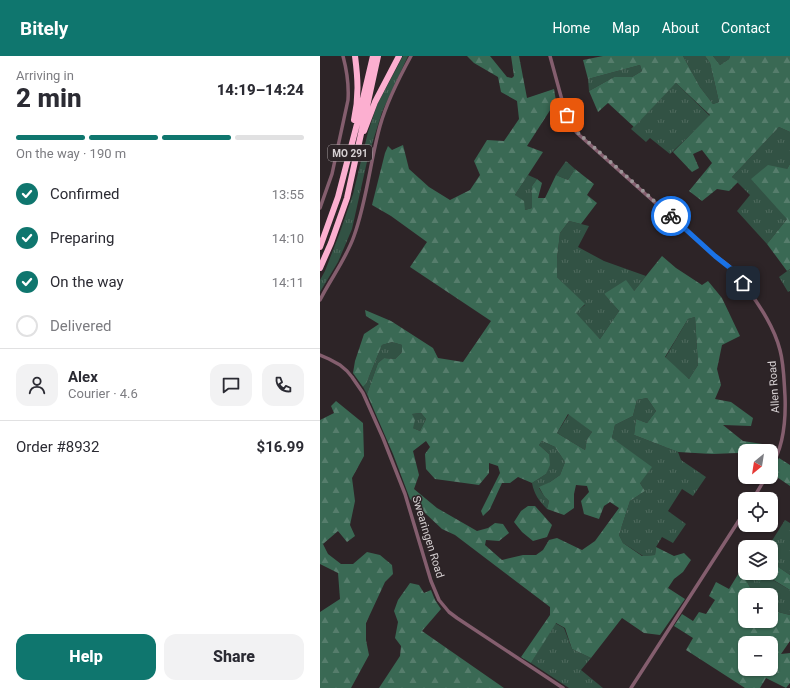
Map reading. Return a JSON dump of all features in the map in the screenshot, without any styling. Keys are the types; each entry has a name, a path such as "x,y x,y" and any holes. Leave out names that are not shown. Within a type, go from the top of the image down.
{"highway":[{"path":"350,152 358,93 355,56"},
{"name":"MO 291","path":"320,247 338,198 373,56"},
{"name":"MO 291","path":"320,268 331,244 347,198 378,56"},
{"path":"360,140 375,102 400,56"}],"street":[{"path":"320,208 332,174 348,100 348,77 343,56"},
{"path":"320,300 343,261 354,237 383,116 411,56"},
{"name":"Allen Road","path":"550,56 565,111 570,123 577,132 715,256 734,271 761,308 774,332 780,351 784,378 784,431 778,451"},
{"name":"Swearingen Road","path":"320,355 329,358 347,371 363,393 405,494 431,581 439,600 449,612 457,618 563,688"},
{"path":"631,688 738,522"}],"green space":[{"path":"403,56 408,56 382,112 368,157 352,229 338,262 320,292 320,280 340,232 353,194 368,132 377,105"},
{"path":"467,56 490,56 507,77 512,78 514,76 511,56 519,56 527,98 554,89 556,101 527,146 543,152 515,195 524,201 525,210 532,208 532,186 537,179 542,183 538,198 545,198 556,175 568,180 575,169 594,184 587,195 597,203 581,224 569,221 560,233 557,259 557,277 585,304 576,313 600,339 619,311 604,294 626,280 634,291 662,256 676,268 702,285 708,281 722,298 740,336 722,345 717,369 721,385 715,399 731,402 753,418 751,426 723,425 743,441 762,444 738,444 738,453 712,454 678,452 634,435 636,419 647,423 656,411 647,398 637,400 633,416 615,425 612,438 652,467 640,483 645,491 630,501 619,535 623,543 642,556 655,555 656,547 674,556 684,553 691,560 683,572 674,579 668,588 685,599 660,635 644,633 622,618 591,658 572,649 565,628 556,623 531,663 521,657 550,615 550,607 455,535 442,529 410,499 393,454 367,394 378,363 384,358 395,359 402,352 402,345 392,342 382,345 366,384 363,387 353,373 355,361 364,334 379,324 366,316 365,310 391,321 433,348 438,358 463,362 491,321 410,267 427,242 391,216 372,205 388,146 392,150 403,145 409,169 429,187 450,200 470,190 480,175 474,161 487,140 504,141 519,119 517,101 501,92 498,77 474,63","holes":["695,317 698,365 689,379 665,357 688,319","421,413 426,419 420,431 413,428 415,420 412,414","568,414 592,432 587,439 585,450 557,433","426,441 430,447 425,454 426,469 435,479 479,485 489,473 489,463 498,466 500,473 481,511 483,516 490,509 502,483 510,483 518,477 532,483 546,474 550,465 549,454 539,445 542,441 555,447 565,462 560,475 539,487 549,501 547,509 564,515 574,508 574,494 576,485 587,486 589,492 581,501 584,514 599,519 604,506 610,502 619,508 595,541 582,550 557,538 549,540 543,550 536,555 523,555 502,560 485,545 486,540 499,541 509,533 503,524 495,523 488,528 477,531 437,508 414,489 419,475 413,451"]},
{"path":"603,56 683,56 700,87 713,104 719,102 710,63 705,56 713,56 720,65 729,59 730,56 790,56 790,132 779,127 732,177 738,182 729,191 717,189 702,201 689,191 712,163 702,150 693,154 699,168 692,172 673,152 710,115 676,83 634,127 608,103 598,112 589,91 614,77 632,77 642,71 640,65 588,79 583,60"},
{"path":"683,56 705,56 710,63 719,102 713,104 700,87"},
{"path":"713,56 730,56 729,59 720,65"},
{"path":"640,65 642,71 632,77 614,77 589,91 588,79"},
{"path":"676,83 710,116 670,154 650,138 646,142 631,129"},
{"path":"779,127 790,132 790,164 787,169 787,219 767,244 737,211 750,195 732,177"},
{"path":"566,161 575,169 568,180 556,175"},
{"path":"790,164 790,269 787,271 767,244 787,219 751,179 768,165 787,169"},
{"path":"528,175 537,179 532,186 532,208 525,210 515,195"},
{"path":"569,221 589,226 578,247 604,261 646,276 634,291 604,294 619,311 600,339 575,313 585,305 557,277 557,259 560,233"},
{"path":"790,269 790,291 788,292 779,277"},
{"path":"695,317 698,365 689,379 665,358 688,319"},
{"path":"392,342 402,345 402,352 395,359 384,358 378,363 367,394 363,387 366,384 382,345"},
{"path":"647,398 656,411 647,423 636,419 634,435 678,452 681,460 706,477 693,496 682,489 668,511 686,524 673,543 662,537 656,547 655,555 643,556 623,543 619,535 630,501 645,491 612,438 615,425 633,416 637,400"},
{"path":"336,401 363,423 364,456 352,478 355,501 350,525 355,536 347,542 338,531 323,544 328,554 341,564 353,564 367,552 380,555 392,565 393,574 385,582 366,623 366,640 369,655 351,688 320,688 320,612 340,599 338,573 320,564 320,420 334,413 331,406"},
{"path":"421,413 426,419 420,431 413,428 412,414"},
{"path":"569,414 592,432 587,439 585,450 557,433"},
{"path":"542,441 555,447 565,462 560,475 539,488 549,501 547,509 537,497 532,483 546,474 549,454 539,445"},
{"path":"779,458 790,465 790,486 778,478"},
{"path":"528,506 535,506 552,525 547,537 533,541 522,532 514,522 521,511"},
{"path":"785,520 790,523 790,575 778,567 778,540 772,540"},
{"path":"778,567 790,575 790,590 774,580 778,580"},
{"path":"738,574 738,580 746,580 750,588 738,588 738,628 778,628 778,612 790,615 790,641 781,654 790,653 790,683 786,688 766,678 760,688 745,688 686,650 693,638 674,626 682,614 693,621 699,612 706,614 715,600 709,596 716,582 729,589"},
{"path":"746,580 757,580 759,582 761,580 773,580 790,590 790,615 778,612 778,588 750,588"},
{"path":"410,583 419,585 424,593 431,590 441,609 422,631 504,688 379,688 400,656 401,646 395,638 398,622 394,611 398,600"},
{"path":"555,623 564,628 572,649 591,658 581,670 603,688 569,688 531,663"}],"way so far":[{"path":"567,115 570,123 577,132 671,216"}],"route":[{"path":"671,216 734,271 743,283"}]}
